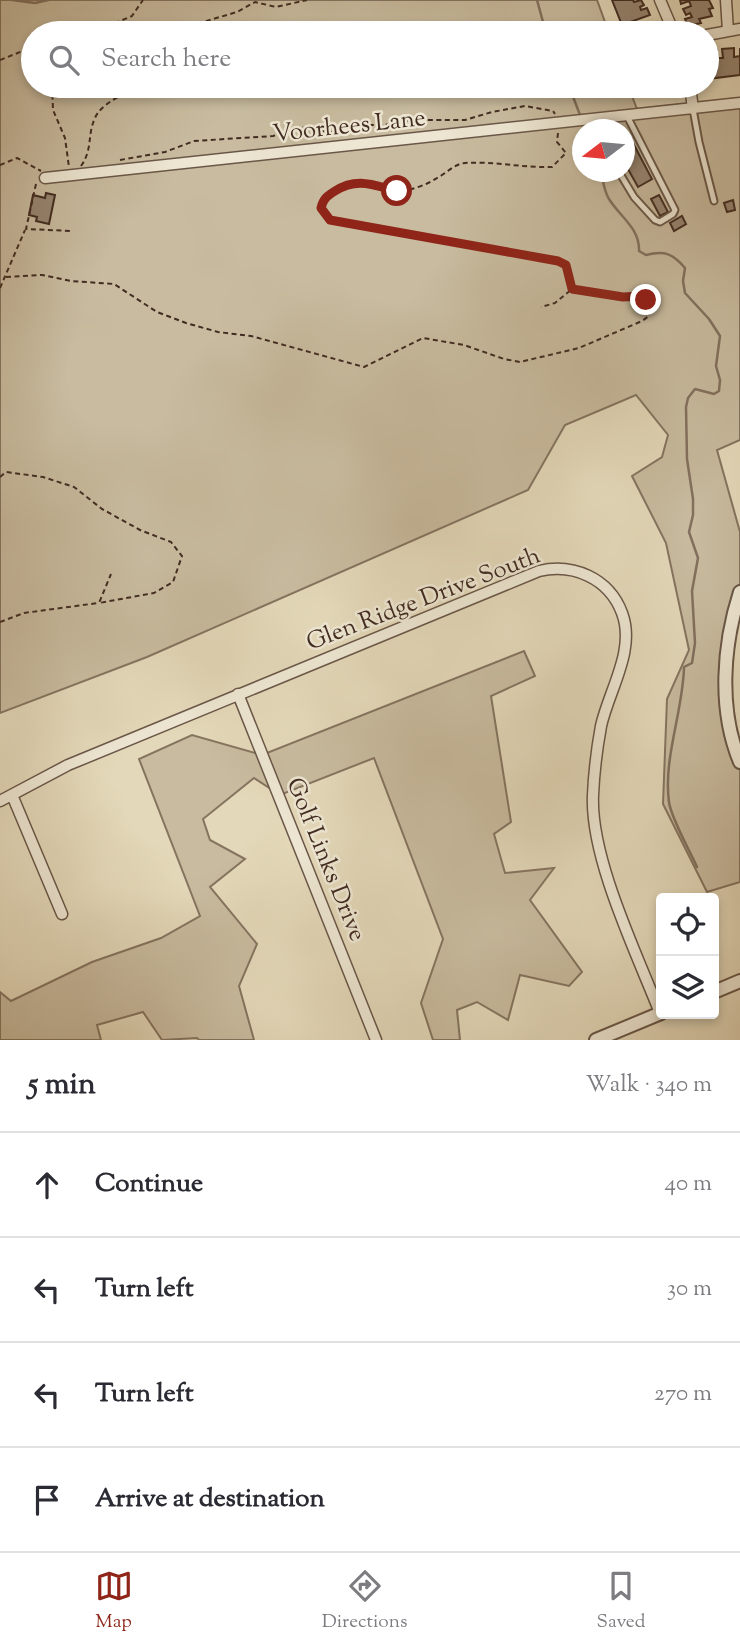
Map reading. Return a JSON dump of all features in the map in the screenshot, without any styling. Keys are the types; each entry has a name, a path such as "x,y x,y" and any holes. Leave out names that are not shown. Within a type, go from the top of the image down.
{"street":[{"path":"660,0 669,21"},
{"path":"726,0 728,31"},
{"path":"719,33 740,29"},
{"path":"692,98 693,109"},
{"name":"Voorhees Lane","path":"46,178 740,103"},
{"name":"Glen Ridge Drive South","path":"0,801 68,765 539,571 568,569 597,580 621,611 626,635 624,651 601,726 592,797 603,864 656,1001"},
{"path":"740,592 728,636 726,673 731,731 740,762"},
{"name":"Golf Links Drive","path":"238,694 376,1040"},
{"path":"12,795 62,914"},
{"path":"719,990 740,981"},
{"path":"596,1040 656,1015"}],"lane":[{"path":"693,109 714,201"},
{"path":"625,182 634,197 655,220 660,222 673,214 675,210 635,133"}],"path":[{"path":"120,21 132,16 143,0"},
{"path":"206,21 237,12 255,2 276,7 307,0"},
{"path":"0,60 21,52"},
{"path":"52,98 53,110 65,138 69,172 58,177"},
{"path":"93,164 81,167 89,155 95,117 118,98"},
{"path":"117,160 165,152 194,141 273,136 300,127 335,133 358,125 384,125 412,120 465,120 525,106 553,111 559,123 556,142 566,153 552,167 464,163 452,167 423,186 397,191 359,182 350,183 327,196 321,208 330,220 558,261 566,265 572,289"},
{"path":"0,165 17,158 40,169 46,178 34,185 26,229 0,288"},
{"path":"26,229 72,231"},
{"path":"6,277 42,275 71,281 114,284 156,312 186,323 218,332 251,336 364,367 422,338 464,345 520,362 579,348 649,316 646,300 642,296 623,297 572,289 555,303 541,307"},
{"path":"0,477 6,471 43,477 74,487 102,509 140,530 171,542 182,556 173,582 154,593 24,613 0,621"},
{"path":"99,603 111,573"}],"shaded area":[{"path":"0,0 597,0 605,21 21,21 21,98 633,98 637,109 740,98 740,440 717,450 740,532 740,590 727,711 740,746 740,882 707,892 663,804 667,699 689,650 666,543 632,476 662,457 668,435 636,395 565,425 528,490 147,657 0,713"},
{"path":"524,651 535,676 491,696 511,822 494,834 505,873 554,868 530,900 582,972 569,986 520,975 508,1020 477,1002 457,1010 460,1040 433,1040 421,1003 443,939 374,758 280,795 254,778 203,819 210,840 245,859 210,887 257,944 239,986 254,1040 162,1040 143,1012 97,1025 101,1040 0,1040 0,992 11,1001 92,962 161,938 200,916 139,759 192,735 262,755"}],"building":[{"path":"612,0 641,0 644,5 640,7 641,10 647,8 650,15 633,21 620,21"},
{"path":"680,0 709,0 713,8 709,9 712,16 699,19 700,21 686,21 685,19 692,17 690,13 686,15 683,9 691,6 689,1 681,4"},
{"path":"734,48 734,57 740,56 740,75 719,78 722,49"},
{"path":"635,147 652,179 638,187 635,182"},
{"path":"46,193 55,195 49,224 36,221 37,217 29,215 33,195 45,198"},
{"path":"659,195 668,212 660,216 651,199"},
{"path":"733,200 735,210 727,212 724,203"},
{"path":"682,216 686,224 674,231 670,223"}],"waterway":[{"path":"12,0 35,3 48,0"},
{"path":"537,0 543,21"},
{"path":"574,98 580,115"},
{"path":"603,182 607,196 633,229 639,251 646,255 668,254 681,263 685,268 685,293 709,319 720,336 716,366 720,380 719,391 714,394 695,389 688,398 686,407 687,459 693,499 689,532 698,558 692,591 695,643 692,663 684,667 668,785 673,817 697,867"}],"route":[{"path":"397,191 359,182 350,183 327,196 321,208 330,220 558,261 566,265 572,289 623,297 636,295 646,300"}]}
